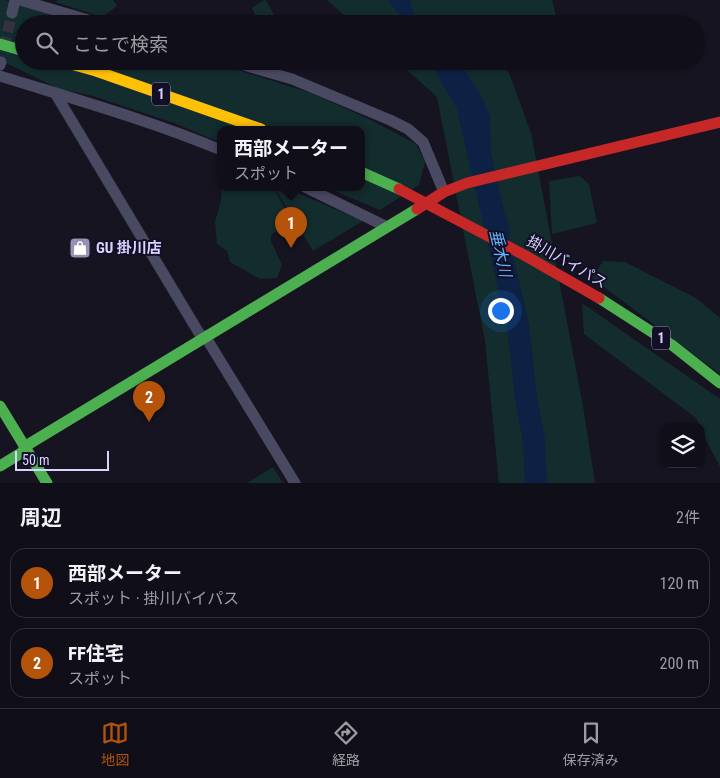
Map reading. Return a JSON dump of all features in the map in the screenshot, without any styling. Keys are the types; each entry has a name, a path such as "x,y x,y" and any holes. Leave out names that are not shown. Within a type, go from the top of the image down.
{"main road":[{"path":"0,44 15,48"},
{"name":"1","path":"92,70 252,126"},
{"path":"0,466 203,337 444,192 467,183 530,167 720,122"},
{"name":"掛川バイパス","path":"365,174 399,189 524,255 599,298 672,345 720,383"},
{"path":"0,406 47,483"}],"street":[{"path":"12,13 15,0"},
{"path":"20,0 71,15"},
{"path":"261,70 292,79 408,129 423,142 444,192"},
{"path":"0,76 186,136 217,148"},
{"path":"54,93 203,337 295,483"},
{"path":"312,191 385,226"}],"green space":[{"path":"0,0 56,15 15,15 15,67 0,60"},
{"path":"59,0 113,0 117,6 105,15 96,15 55,2"},
{"path":"266,0 274,15 256,15 252,8"},
{"path":"327,0 552,0 556,15 344,15"},
{"path":"20,70 238,70 311,93 369,119 416,144 425,162 419,185 380,210 335,191 365,191 365,126 217,126 217,141 177,124 93,96 59,89"},
{"path":"407,70 506,70 509,73 531,133 583,406 595,483 499,483 485,341 437,97"},
{"path":"579,176 589,184 597,223 552,234 549,181"},
{"path":"222,191 275,191 293,223 271,235 271,241 282,265 277,278 260,279 230,262 227,251 217,244 215,222"},
{"path":"276,191 293,191 363,221 313,251"},
{"path":"603,261 625,262 696,298 720,318 720,374 592,278"},
{"path":"582,303 720,399 720,467 705,438 705,423 699,423 696,418 584,334"},
{"path":"273,467 283,483 247,483"}],"water":[{"path":"388,0 410,0 414,15 399,14"},
{"path":"460,70 465,70 479,92 490,116 491,153 509,228 509,268 472,109"}],"waterway":[{"name":"垂木川","path":"447,70 467,104 518,326 526,398 534,441 536,483"}],"tunnel":[{"path":"4,48 12,13"}],"traffic: fast":[{"path":"0,44 15,48"},
{"path":"365,174 399,189"},
{"path":"24,447 417,209"},
{"path":"599,298 672,345 720,383"},
{"path":"0,406 47,483"},
{"path":"0,466 26,450"}],"traffic: slow":[{"path":"92,70 252,126"}],"traffic: jam":[{"path":"417,209 444,192 467,183 720,122"},
{"path":"399,189 524,255 599,298"}],"place":[{"name":"GU 掛川店","path":"80,248"},
{"name":"西部メーター","path":"291,248"},
{"name":"FF住宅","path":"149,422"}]}
